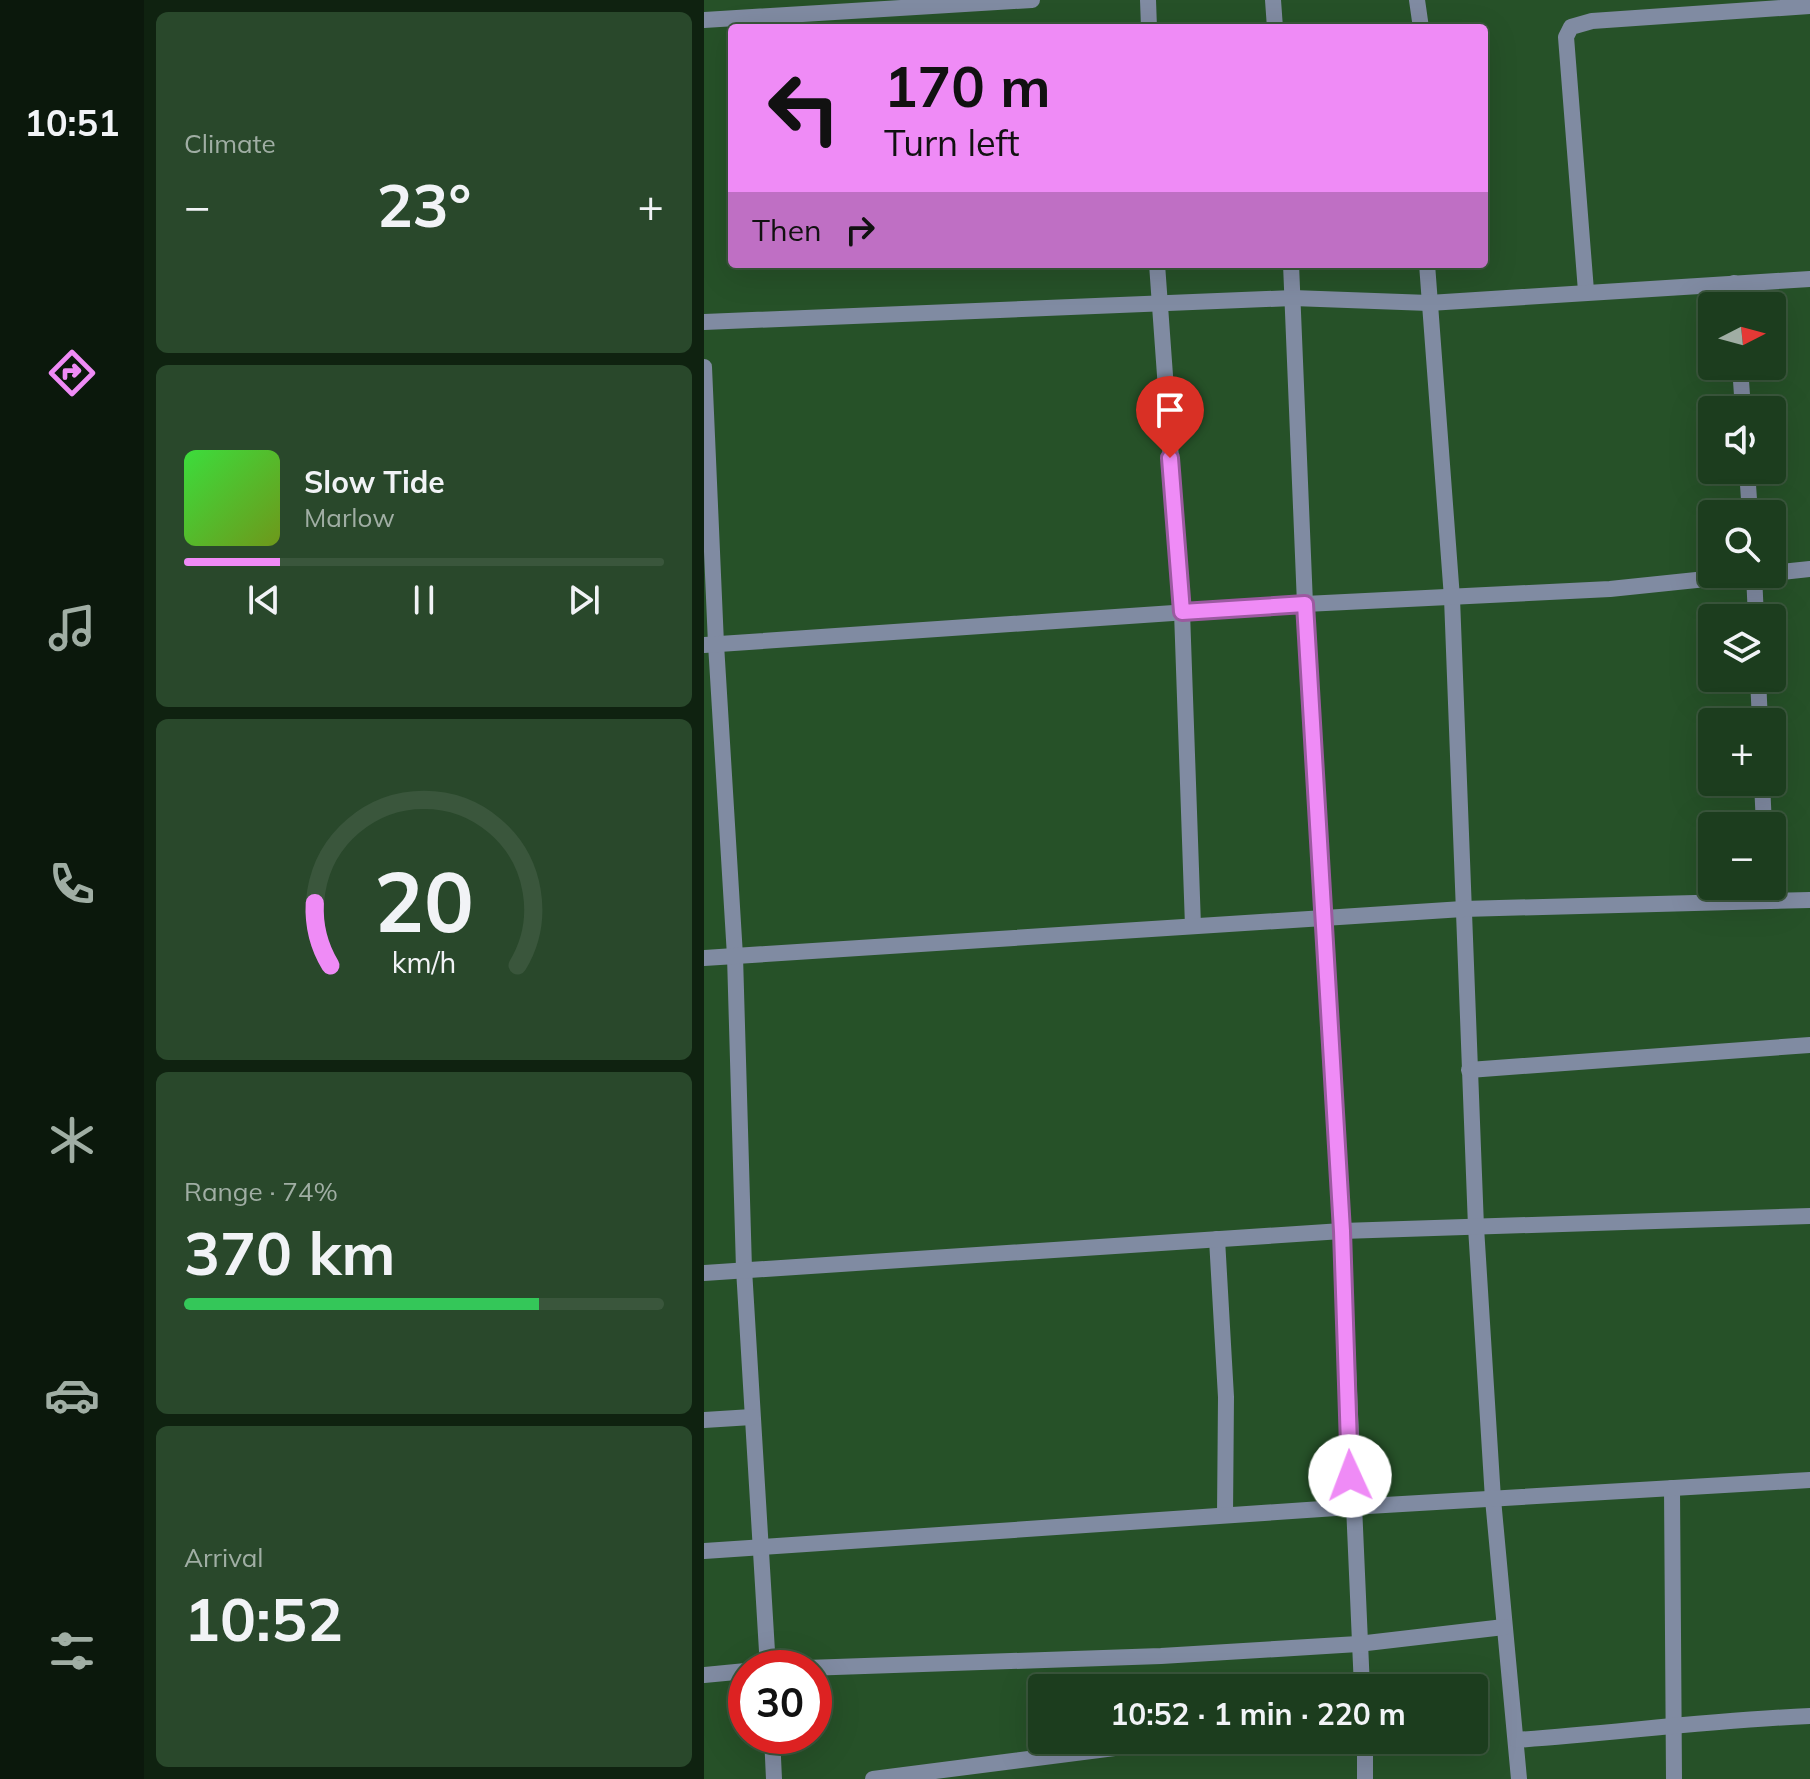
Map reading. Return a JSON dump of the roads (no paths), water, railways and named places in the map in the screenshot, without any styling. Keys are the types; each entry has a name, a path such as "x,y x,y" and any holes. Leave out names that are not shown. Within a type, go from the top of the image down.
{"street":[{"path":"704,20 1032,0"},
{"path":"1148,0 1149,24"},
{"path":"1273,0 1275,24"},
{"path":"1417,0 1420,24"},
{"path":"1586,291 1566,37 1571,27 1592,21 1810,6"},
{"path":"1157,268 1182,612 1193,926"},
{"path":"1291,268 1305,604 1342,1231 1351,1507 1361,1674"},
{"path":"1427,268 1452,598 1476,1227 1493,1499 1519,1779"},
{"path":"704,322 1293,298 1429,303 1810,279"},
{"path":"1734,283 1734,292"},
{"path":"704,367 710,644 735,956 744,1269 767,1650"},
{"path":"1786,572 1810,569"},
{"path":"710,644 1305,604 1610,589 1698,580"},
{"path":"704,958 1324,917 1698,897"},
{"path":"1786,897 1810,900"},
{"path":"1469,1070 1810,1045"},
{"path":"704,1273 1342,1231 1810,1216"},
{"path":"1217,1239 1226,1397 1225,1515"},
{"path":"704,1420 752,1417"},
{"path":"704,1551 1225,1515 1810,1480"},
{"path":"1672,1488 1674,1779"},
{"path":"832,1667 1161,1656 1358,1644 1504,1627"},
{"path":"704,1675 728,1673"},
{"path":"1517,1740 1720,1719 1810,1716"},
{"path":"773,1754 774,1779"},
{"path":"873,1779 1068,1754"},
{"path":"1365,1754 1365,1779"}]}
